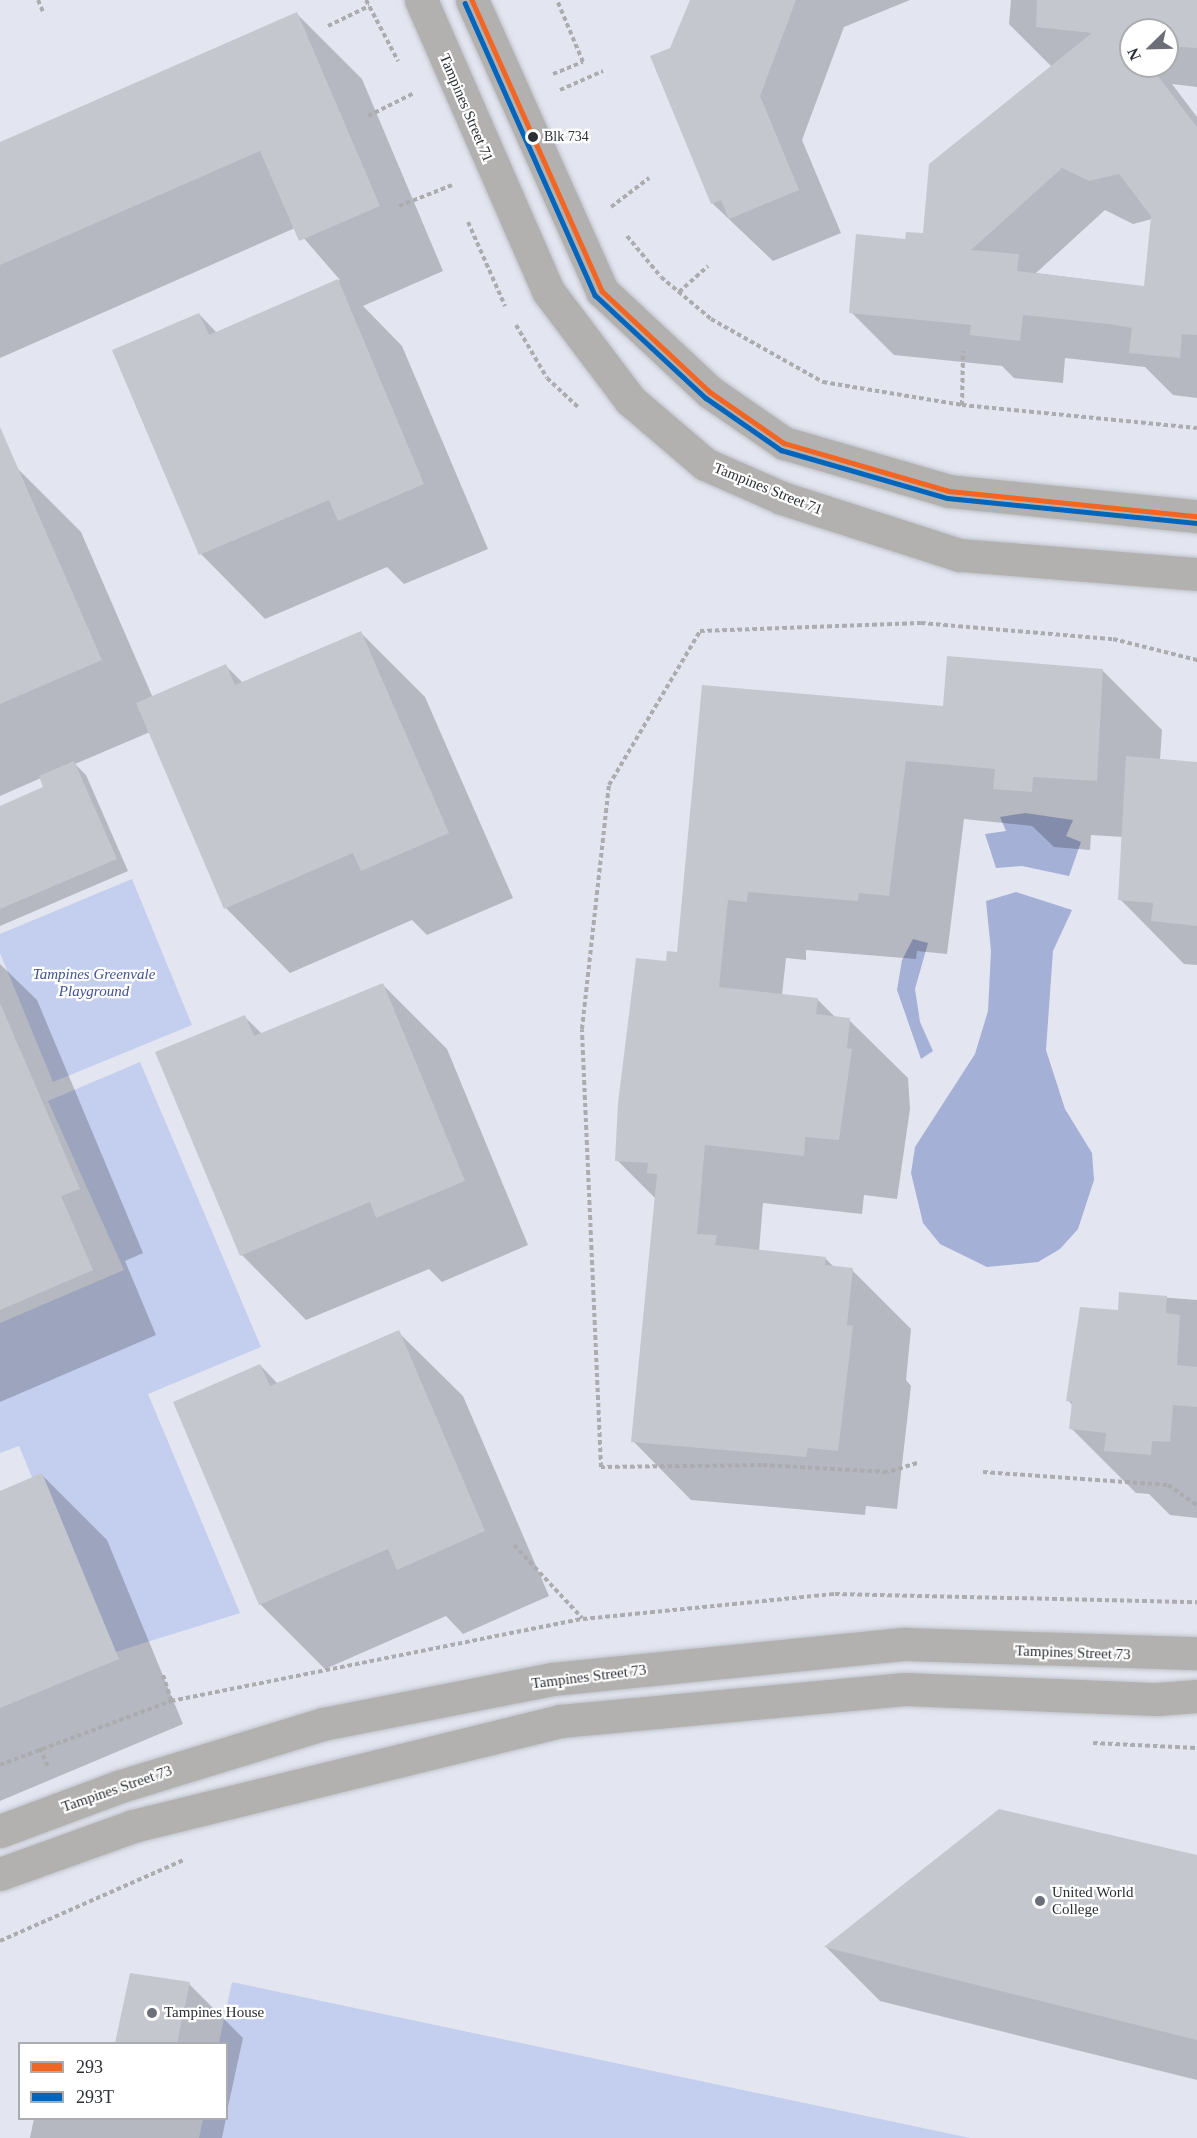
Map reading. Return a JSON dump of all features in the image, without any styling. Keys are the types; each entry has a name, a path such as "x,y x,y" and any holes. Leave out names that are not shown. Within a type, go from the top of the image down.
{"street":[{"name":"Tampines Street 71","path":"421,0 548,291 630,400 705,464 782,498 949,552 1197,574"},
{"path":"472,0 602,291 710,392 784,443 949,491 1197,516"},
{"name":"Tampines Street 73","path":"0,1831 118,1787 323,1724 552,1679 905,1644 1197,1653"},
{"path":"0,1874 133,1826 560,1721 905,1689 1156,1700 1197,1696"}],"path":[{"path":"38,0 43,12"},
{"path":"546,77 583,62 557,0"},
{"path":"328,26 369,6"},
{"path":"559,91 603,71"},
{"path":"368,116 414,93"},
{"path":"606,211 649,178"},
{"path":"399,206 452,185"},
{"path":"602,201 606,211 613,219"},
{"path":"620,228 679,292 711,319 823,382 962,405 1197,428"},
{"path":"679,292 708,266"},
{"path":"962,405 963,351"},
{"path":"917,1463 887,1472 762,1465 738,1470 601,1467 582,1029 609,785 700,631 921,623 1113,639 1197,660"},
{"path":"983,1472 1167,1485 1197,1505"},
{"path":"514,1545 583,1618"},
{"path":"163,1675 171,1701"},
{"path":"1088,1742 1197,1748"},
{"path":"0,1941 193,1856"}],"green space":[{"name":"Tampines Greenvale Playground","path":"132,879 192,1025 53,1082 0,953 0,934"},
{"path":"140,1062 261,1347 148,1394 240,1613 106,1655 19,1446 0,1453 0,1323 124,1270 48,1101"},
{"path":"232,1982 970,2138 199,2138 203,2120 228,2120 228,2042 219,2042"}],"shaded area":[{"path":"1025,813 1073,820 1066,836 1081,842 1069,876 1022,866 996,868 985,834 1006,831 1000,817"},
{"path":"1016,892 1072,910 1053,951 1046,1050 1065,1109 1092,1153 1094,1180 1078,1229 1060,1249 1038,1262 987,1267 940,1244 923,1223 911,1173 915,1147 975,1054 988,1011 991,951 986,901"},
{"path":"913,939 928,943 915,989 920,1022 933,1051 921,1059 897,990 902,960"}],"building":[{"path":"690,0 796,0 760,96 799,190 729,219 721,200 711,204 650,56 670,48"},
{"path":"1037,0 1197,0 1197,48 1179,47 1179,18 1119,18 1119,78 1159,78 1197,127 1197,335 1182,334 1180,358 1129,353 1132,328 1109,324 1023,315 1020,341 970,335 971,325 849,313 856,234 905,239 906,232 923,233 929,164 1092,33 1036,27","holes":["1062,168 1089,181 1119,174 1151,216 1144,286 1017,271 1019,254 971,250"]},
{"path":"297,12 380,206 299,241 260,151 0,265 0,142"},
{"path":"338,279 424,484 338,521 329,500 199,555 112,350 199,313 209,335"},
{"path":"0,427 102,660 0,704"},
{"path":"361,631 449,833 361,871 353,853 224,909 136,703 226,664 235,685"},
{"path":"947,656 1103,669 1097,781 1033,777 1032,792 993,789 995,769 906,761 889,896 859,893 858,901 748,892 747,902 728,900 719,987 818,998 816,1014 850,1018 847,1048 852,1049 839,1140 805,1137 804,1156 705,1145 697,1234 717,1235 715,1245 826,1257 825,1265 853,1268 847,1325 853,1326 838,1451 808,1448 806,1457 631,1442 657,1174 647,1173 648,1163 615,1161 618,1103 636,958 666,961 667,951 677,952 702,685 943,706"},
{"path":"1126,756 1197,762 1197,926 1151,921 1153,903 1118,900"},
{"path":"74,761 117,859 0,909 0,806 43,787 39,776"},
{"path":"383,983 465,1181 376,1218 370,1202 240,1256 155,1052 245,1015 254,1036"},
{"path":"0,1003 80,1189 61,1196 93,1270 0,1310"},
{"path":"1119,1292 1167,1296 1166,1313 1180,1315 1177,1365 1197,1367 1197,1407 1173,1405 1170,1442 1152,1441 1151,1455 1104,1451 1106,1433 1069,1429 1072,1402 1066,1401 1080,1307 1118,1310"},
{"path":"399,1330 485,1531 397,1570 388,1549 259,1605 173,1402 260,1364 270,1386"},
{"path":"42,1473 119,1659 0,1708 0,1491"},
{"name":"United World College","path":"999,1809 1197,1855 1197,2040 824,1947"},
{"name":"Tampines House","path":"130,1973 190,1982 177,2042 115,2042"}],"transit line":[{"name":"293","path":"472,0 602,291 710,392 784,443 949,491 1197,516"},
{"name":"293T","path":"465,3 595,295 706,398 781,450 947,498 1196,523"}],"place":[{"name":"Blk 734","path":"533,137"},
{"name":"United World College","path":"1040,1901"},
{"name":"Tampines House","path":"152,2013"}]}
